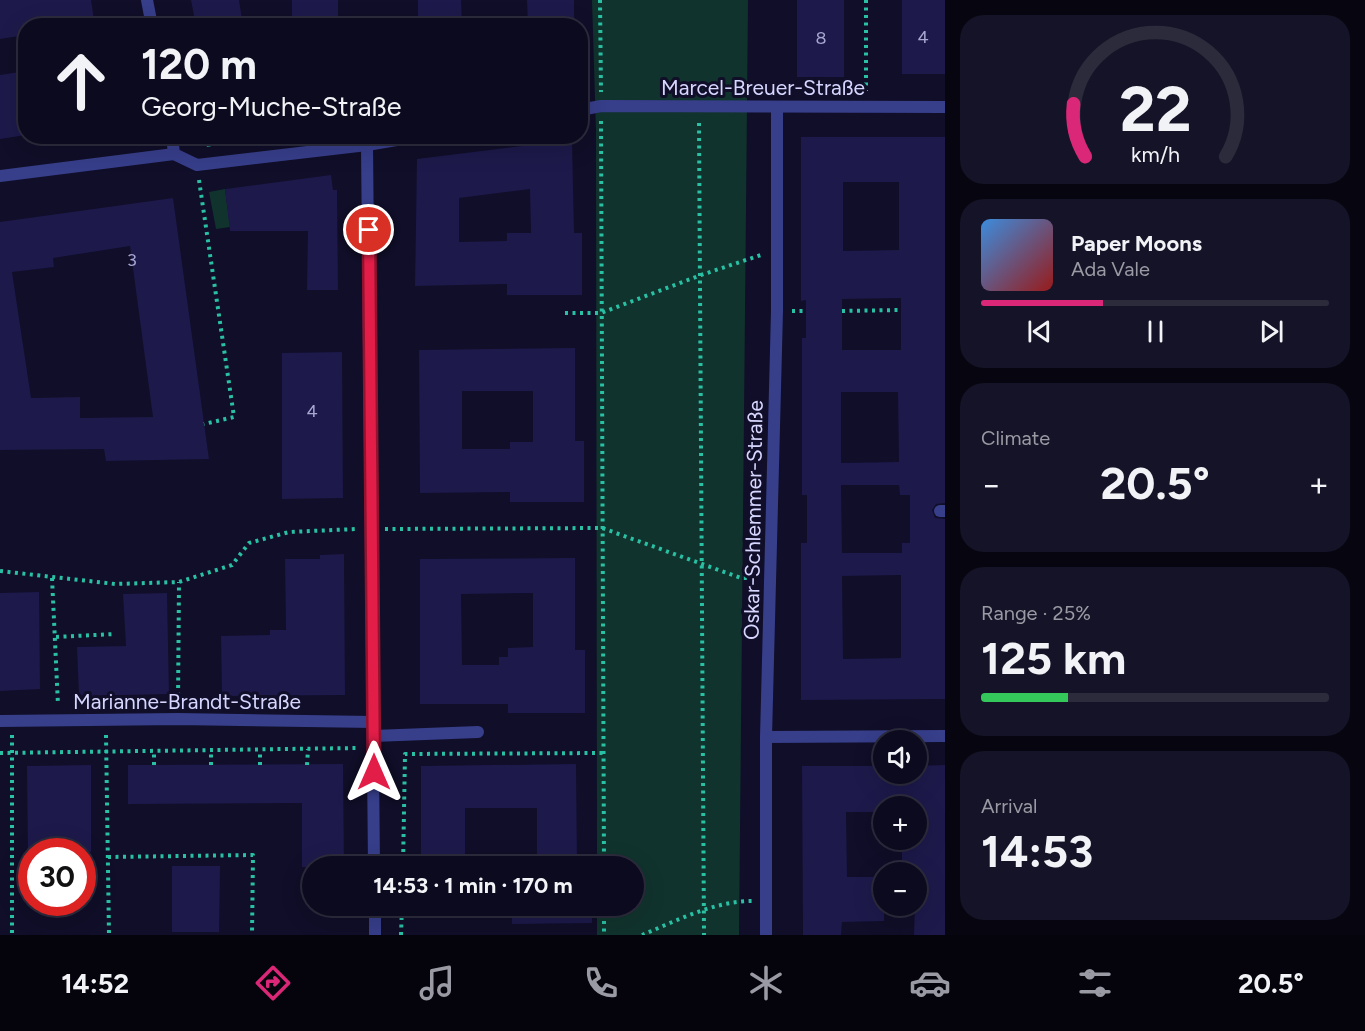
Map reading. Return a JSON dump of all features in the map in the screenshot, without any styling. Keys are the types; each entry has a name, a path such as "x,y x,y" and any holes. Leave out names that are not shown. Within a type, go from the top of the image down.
{"street":[{"path":"147,0 150,18"},
{"name":"Marcel-Breuer-Straße","path":"588,108 601,106 945,107"},
{"name":"Oskar-Schlemmer-Straße","path":"766,935 766,737 771,578 777,107"},
{"path":"173,144 174,154"},
{"path":"0,176 174,154 197,165 373,144"},
{"path":"367,145 372,382 374,856"},
{"name":"Marianne-Brandt-Straße","path":"6,721 178,719 374,722"},
{"path":"373,742 478,732"},
{"path":"766,737 945,736"},
{"path":"375,916 375,935"}],"path":[{"path":"600,0 604,856"},
{"path":"866,0 866,107"},
{"path":"699,106 704,935"},
{"path":"197,165 234,417 204,424"},
{"path":"565,313 601,313 701,274 776,251"},
{"path":"842,311 901,310"},
{"path":"0,571 115,584 179,582 232,565 249,543 289,532 372,529 602,528 741,578 771,578"},
{"path":"52,578 59,721"},
{"path":"178,719 179,582"},
{"path":"56,637 115,634"},
{"path":"106,719 110,935"},
{"path":"6,721 12,753 12,935"},
{"path":"0,753 308,749 373,742"},
{"path":"307,765 308,749"},
{"path":"260,750 260,765"},
{"path":"211,751 211,765"},
{"path":"154,752 154,765"},
{"path":"402,856 405,754 603,753"},
{"path":"108,857 253,855 252,935"},
{"path":"642,935 704,910 738,901 767,901"},
{"path":"401,935 402,916"},
{"path":"604,916 604,935"}],"green space":[{"path":"592,0 748,0 739,935 597,935 597,916 644,916 644,856 597,856 596,131"},
{"path":"225,189 230,227 216,229 209,192"}],"building":[{"path":"0,0 91,0 94,18 18,18 18,36 0,39"},
{"path":"191,0 239,0 242,18 194,18"},
{"path":"292,0 338,0 338,18 292,18"},
{"path":"418,0 461,0 462,18 418,18"},
{"path":"527,0 574,0 574,18 528,18"},
{"path":"797,0 844,0 844,77 797,77"},
{"path":"902,0 945,0 945,74 902,74"},
{"path":"18,72 18,136 0,139 0,75"},
{"path":"801,137 945,137 945,503 936,504 932,510 935,518 945,519 945,699 801,700 801,543 807,543 807,495 802,495 802,338 806,338 806,300 801,301","holes":["843,182 899,182 899,250 843,251","901,298 901,350 842,350 842,299","841,392 898,392 899,462 841,463","841,485 899,485 900,495 910,495 910,543 902,543 902,553 842,553","901,575 901,658 843,659 842,576"]},
{"path":"539,144 572,144 574,233 582,233 582,295 507,295 507,284 415,286 417,159","holes":["530,189 531,233 507,233 507,241 459,242 459,198"]},
{"path":"331,175 333,190 337,190 338,290 307,290 308,231 230,231 225,189"},
{"path":"173,198 209,459 106,461 104,449 0,450 0,222","holes":["130,246 153,417 80,418 80,397 31,398 12,272 54,267 53,258"]},
{"path":"575,348 575,441 584,441 584,502 510,502 510,492 420,493 419,350","holes":["462,391 533,391 533,442 510,442 510,449 462,449"]},
{"path":"342,352 343,498 282,499 282,353"},
{"path":"344,554 345,695 222,696 221,636 270,635 270,630 286,630 285,559 320,559 320,555"},
{"path":"575,558 575,650 585,650 585,713 508,713 508,704 420,704 420,559","holes":["533,593 533,647 508,648 508,657 499,657 499,665 462,665 461,594"]},
{"path":"39,592 40,689 0,691 0,593"},
{"path":"167,593 169,694 79,696 77,647 126,646 123,594"},
{"path":"343,764 344,856 302,856 302,803 128,804 128,765"},
{"path":"576,764 577,856 537,856 537,808 465,808 465,856 421,856 421,766"},
{"path":"91,765 91,838 28,838 27,766"},
{"path":"945,765 945,935 914,935 915,916 927,916 927,862 902,862 902,850 927,850 927,796 873,796 873,812 846,812 847,877 873,877 873,916 884,916 884,921 842,922 841,935 803,935 802,766 873,766 873,784 927,784 927,766"},
{"path":"172,866 220,866 219,932 172,932"},
{"path":"512,916 592,916 592,923 512,924"}],"route":[{"path":"369,230 374,772"}]}
